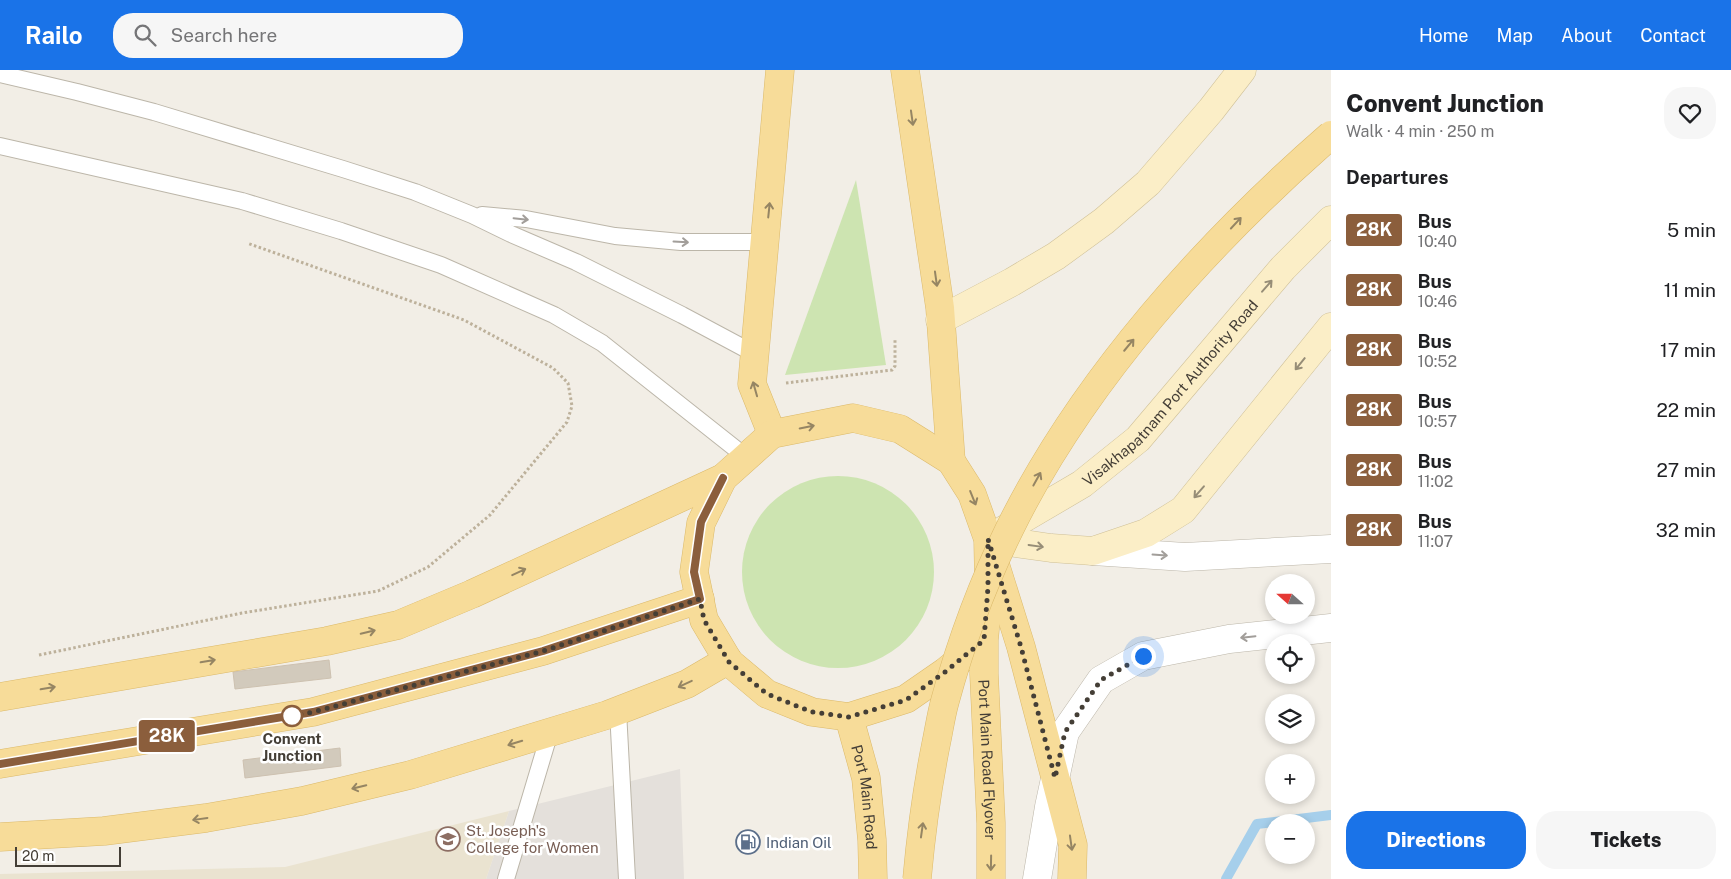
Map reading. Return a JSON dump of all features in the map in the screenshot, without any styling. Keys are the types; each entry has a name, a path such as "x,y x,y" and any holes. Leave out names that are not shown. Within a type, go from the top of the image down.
{"main road":[{"path":"772,434 752,384 780,70"},
{"path":"904,70 940,308 951,462"},
{"path":"940,320 1012,282 1056,256 1104,221 1148,183 1211,110 1242,70"},
{"path":"917,879 921,833 944,703 982,590 1019,511 1076,415 1120,355 1184,280 1250,208 1331,135"},
{"name":"Visakhapatnam Port Authority Road","path":"988,539 1082,484 1138,439 1283,268 1331,220"},
{"path":"988,539 1051,548 1094,551 1146,533 1183,510 1331,327"},
{"path":"0,697 327,641 398,625 472,594 723,478 772,434 853,418 900,429 951,462 972,494 988,539 1021,647 1073,845 1072,879"},
{"path":"723,478 701,522 694,572 704,620 728,660 767,694 812,712 849,717 906,700 945,672 984,640"},
{"name":"Port Main Road Flyover","path":"988,539 988,587 984,640 991,822 990,879"},
{"path":"0,764 313,712 543,651 700,599"},
{"path":"0,837 104,831 206,818 302,801 410,775 618,711 687,684 728,660"},
{"name":"Port Main Road","path":"849,717 866,778 872,840 873,879"}],"street":[{"path":"1094,551 1186,557 1331,549"},
{"path":"1037,879 1065,732 1101,680 1143,656 1229,639 1331,628"}],"lane":[{"path":"0,74 154,112 415,192 472,214 631,289 754,354"},
{"path":"0,146 242,201 341,231 441,265 554,315 602,343 746,457"},
{"path":"472,214 526,219 615,236 671,241 765,242"},
{"path":"618,711 627,879"},
{"path":"506,879 550,732"}],"path":[{"path":"39,655 242,613 378,591 428,567 490,515 567,422 572,406 568,383 553,368 464,320 247,243"},
{"path":"786,383 892,370 894,366 895,338"}],"shaded area":[{"path":"680,769 684,879 486,879 509,811"},
{"name":"St. Joseph's College for Women","path":"509,811 486,879 0,879 0,874 285,867"}],"green space":[{"path":"856,180 886,365 785,375"},
{"path":"838,476 857,478 875,484 906,504 926,535 932,553 934,572 932,591 926,609 906,640 875,660 857,666 838,668 819,666 801,660 770,640 750,609 744,591 742,572 744,553 750,535 770,504 801,484 819,478"}],"building":[{"path":"329,660 331,678 235,689 233,672"},
{"path":"340,748 341,766 245,778 243,760"}],"waterway":[{"path":"1226,879 1257,824 1331,815"}],"bus line":[{"name":"28K","path":"0,764 313,712 543,651 700,599 694,572 701,522 723,478"}],"place":[{"name":"Convent Junction","path":"292,716"},
{"name":"St. Joseph's College for Women","path":"448,839"},
{"name":"Indian Oil","path":"748,842"}],"route":[{"path":"292,716 543,651 700,599 704,620 729,662 767,694 812,712 849,717 906,700 945,672 984,640 988,587 988,539 1021,647 1055,778 1065,732 1101,680 1143,656"}]}
